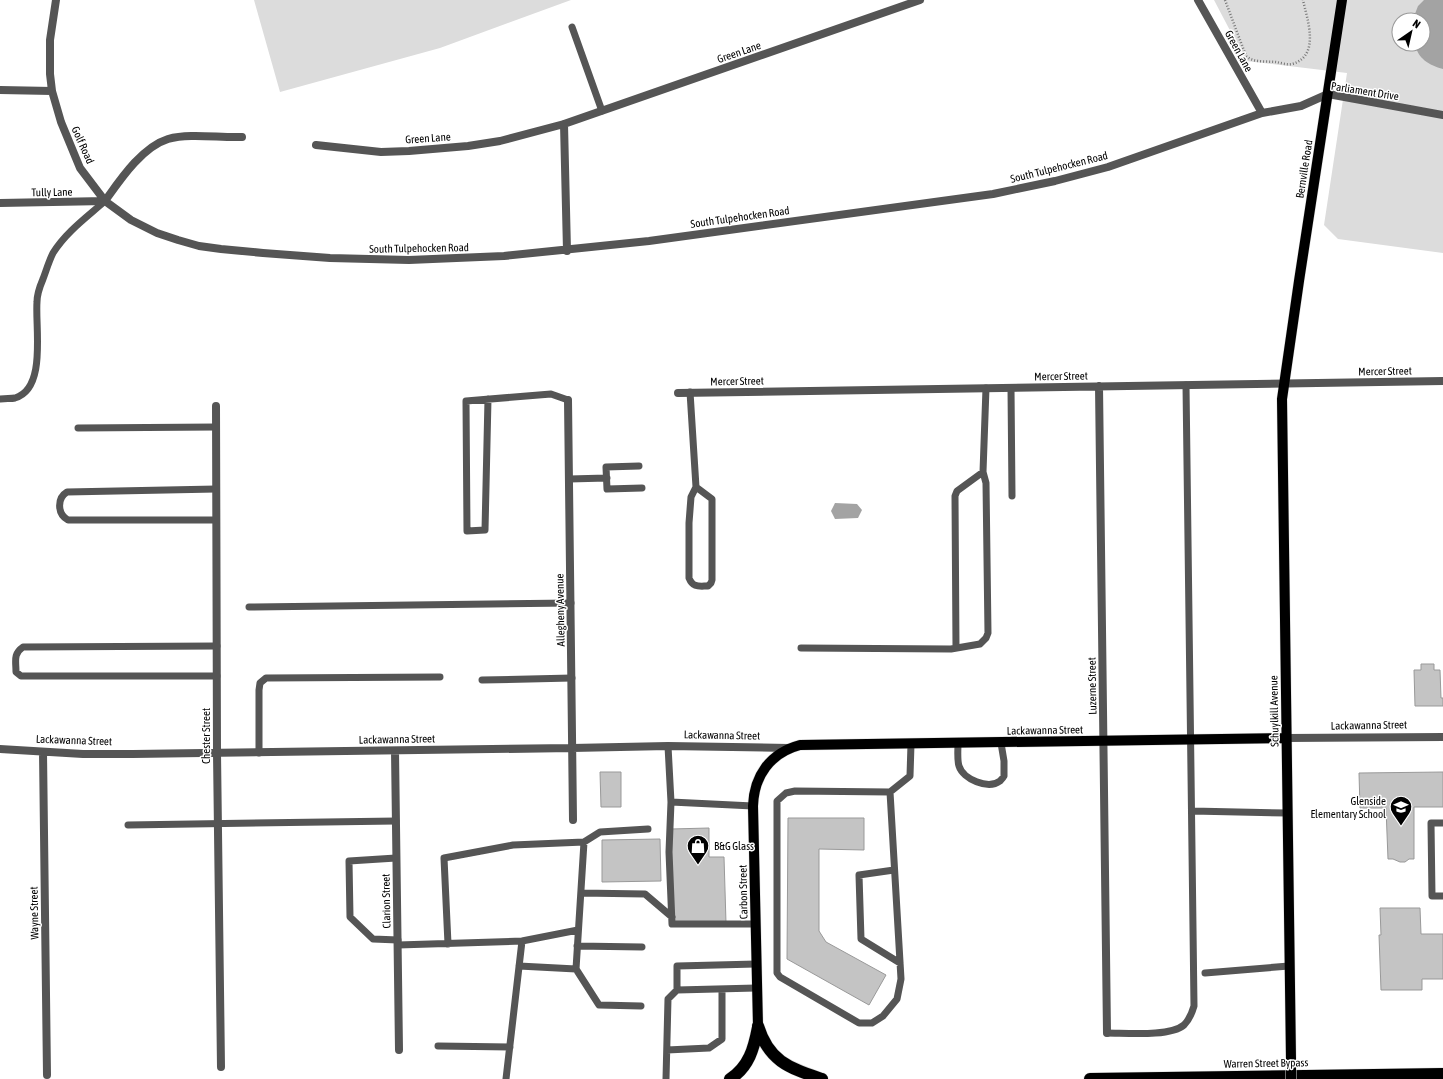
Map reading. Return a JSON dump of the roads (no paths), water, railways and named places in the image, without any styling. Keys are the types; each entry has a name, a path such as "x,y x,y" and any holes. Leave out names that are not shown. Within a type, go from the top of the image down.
{"highway":[{"path":"730,1079 743,1068 749,1060 753,1051 758,1026"},
{"path":"758,1026 765,1044 777,1059 793,1068 822,1079"},
{"name":"Warren Street Bypass","path":"1090,1079 1443,1074"}],"main road":[{"name":"Bernville Road","path":"1291,343 1342,0"},
{"name":"Schuylkill Avenue","path":"1291,343 1282,399 1291,1079"},
{"name":"Lackawanna Street","path":"789,748 800,745 1103,742 1286,738"},
{"name":"Carbon Street","path":"758,1026 756,988 754,792 763,770 777,754 789,748"}],"street":[{"name":"Golf Road","path":"56,0 50,40 50,74 52,91 60,122 80,168 105,201 130,220 157,233 178,240 210,247"},
{"name":"Green Lane","path":"316,145 381,152 468,146 500,141 564,124 920,0"},
{"name":"Green Lane","path":"1198,0 1262,113"},
{"path":"0,90 52,91"},
{"name":"Parliament Drive","path":"1262,113 1301,106 1328,94 1443,115"},
{"name":"South Tulpehocken Road","path":"210,247 330,258 409,260 504,256 649,241 993,194 1055,181 1108,167 1262,113"},
{"path":"564,124 567,250"},
{"path":"105,201 142,154 160,142 167,139 184,136 242,137"},
{"name":"Tully Lane","path":"0,203 105,201"},
{"name":"Mercer Street","path":"678,392 1443,382"},
{"name":"Luzerne Street","path":"1099,386 1107,1033"},
{"name":"Allegheny Avenue","path":"568,400 573,820"},
{"name":"Chester Street","path":"216,406 217,753 221,1067"},
{"name":"Lackawanna Street","path":"1286,738 1443,737"},
{"name":"Lackawanna Street","path":"0,749 83,754 259,753 668,746 789,748"},
{"name":"Clarion Street","path":"395,751 400,1050"},
{"name":"Wayne Street","path":"43,752 47,1075"}],"lane":[{"path":"572,27 602,111"},
{"path":"0,399 15,398 25,393 32,384 36,372 37,302 42,281 53,254 62,242 75,227 105,201"},
{"path":"1107,1033 1165,1032 1175,1030 1184,1024 1191,1016 1194,1006 1186,385"},
{"path":"801,648 956,648 980,644 986,638 988,633 986,483 983,472 986,388"},
{"path":"1011,388 1012,496"},
{"path":"690,392 696,487 691,497 690,504 689,578 691,583 695,586 708,586 712,583 712,499 696,487"},
{"path":"488,399 485,530 467,531 466,401 488,399 552,394 568,400"},
{"path":"78,428 216,427"},
{"path":"639,466 606,468 607,489 642,488"},
{"path":"956,648 954,496 957,491 983,472"},
{"path":"569,479 607,478"},
{"path":"216,490 68,492 63,494 60,513 68,520 216,520"},
{"path":"249,607 571,603"},
{"path":"217,646 24,647 18,651 16,657 16,672 21,676 217,676"},
{"path":"259,753 259,690 260,683 266,678 440,677"},
{"path":"482,680 572,678"},
{"path":"958,743 959,766 964,775 972,780 989,784 999,781 1004,776 1004,761 1001,743"},
{"path":"890,792 901,979 897,999 883,1016 872,1023 859,1023 780,977 777,973 777,801 786,793 795,791 890,792 910,776 911,744"},
{"path":"668,746 671,802 670,852 672,921"},
{"path":"671,802 753,806"},
{"path":"1192,811 1287,813"},
{"path":"128,825 396,821"},
{"path":"1443,823 1431,823 1432,896 1443,896"},
{"path":"448,944 444,858 513,845 584,842 600,832 648,828"},
{"path":"584,842 576,969 599,1005 641,1006"},
{"path":"396,858 349,861 350,917 373,939 398,942 448,944 522,941 578,930"},
{"path":"894,870 859,875 861,939 900,963"},
{"path":"581,893 645,894 672,921 756,924"},
{"path":"506,1079 522,941"},
{"path":"577,946 642,946"},
{"path":"677,990 677,966 756,964"},
{"path":"519,966 576,969"},
{"path":"1205,973 1289,966"},
{"path":"666,1079 668,999 677,990 756,988"},
{"path":"666,1050 709,1048 722,1039 722,989"},
{"path":"438,1046 510,1047"}],"place":[{"name":"Glenside Elementary School","path":"1401,826"},
{"name":"B&G Glass","path":"698,866"}]}
